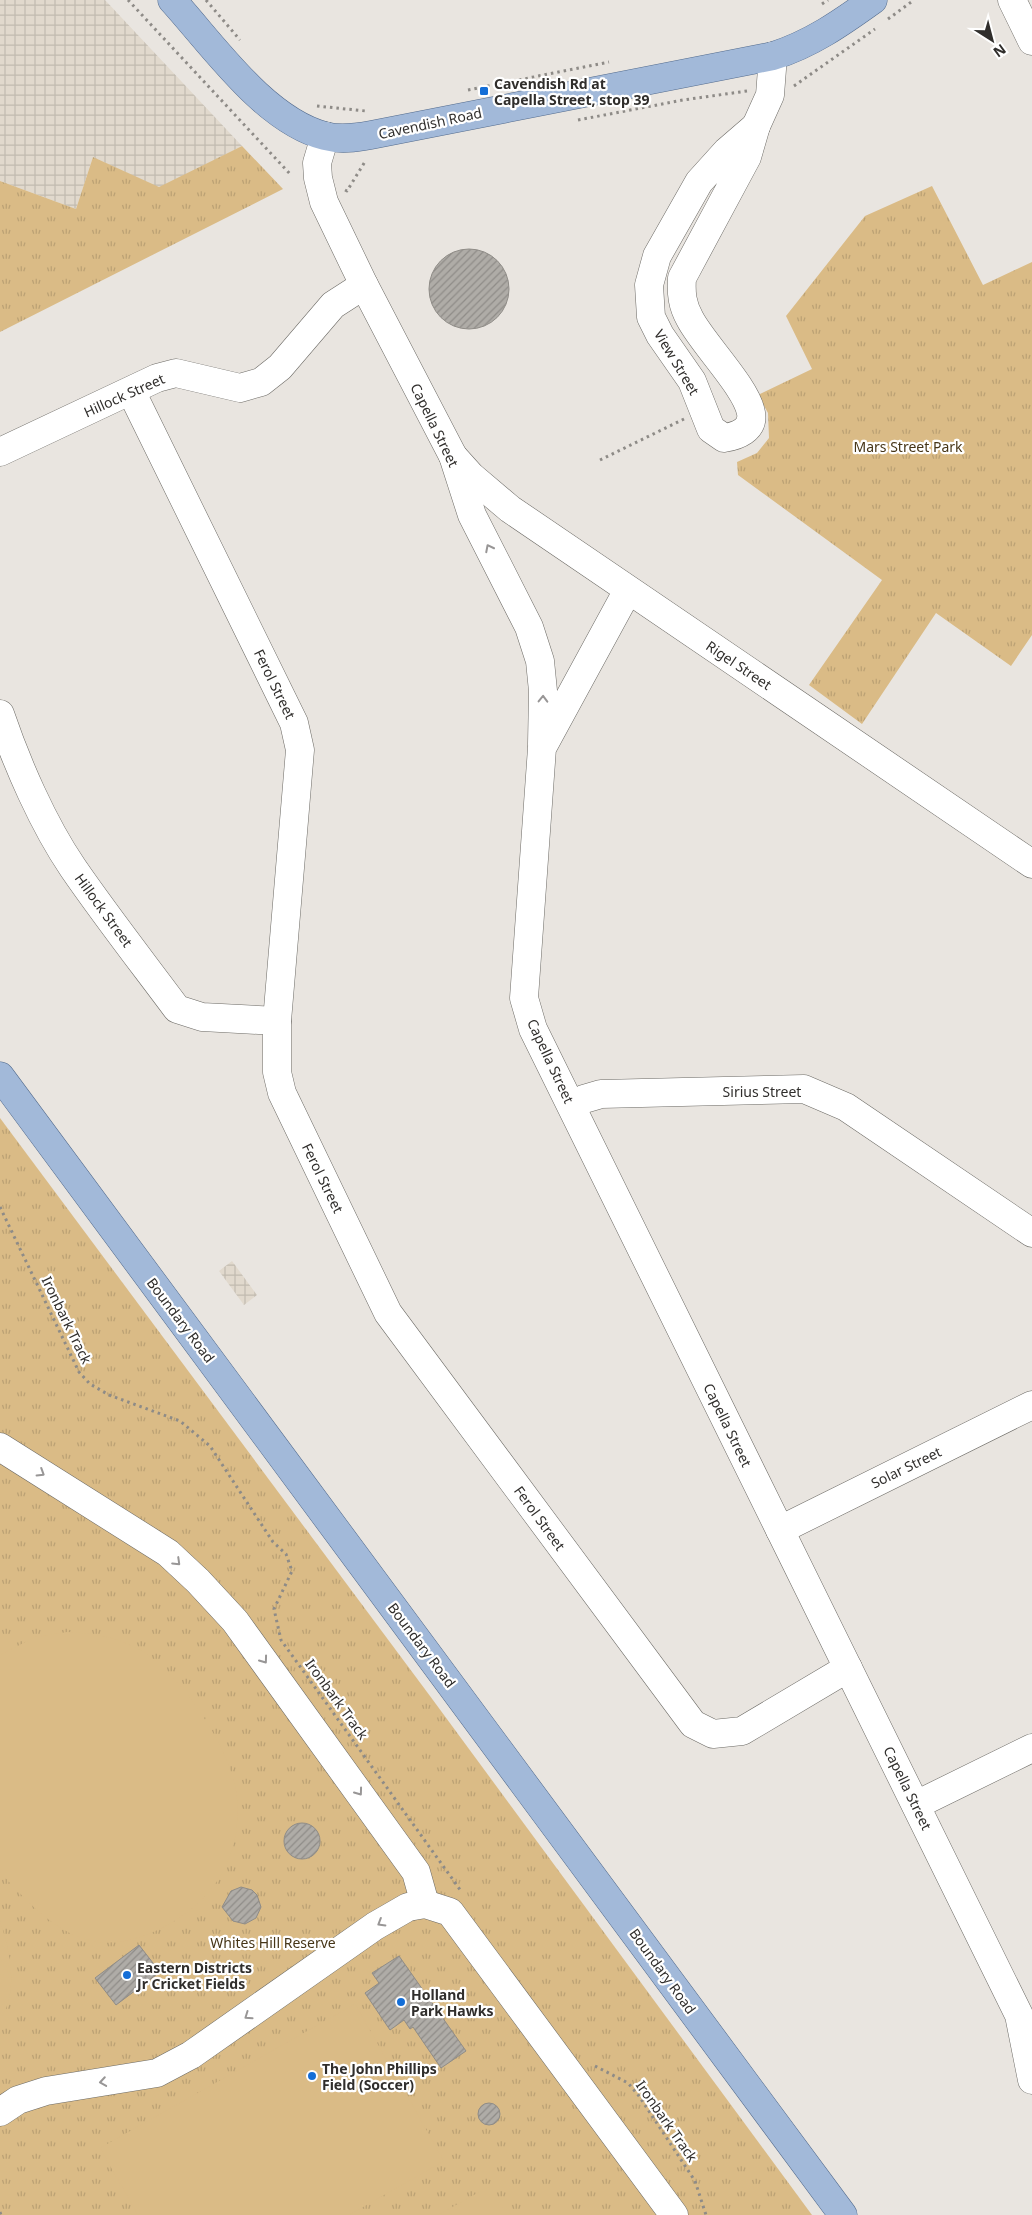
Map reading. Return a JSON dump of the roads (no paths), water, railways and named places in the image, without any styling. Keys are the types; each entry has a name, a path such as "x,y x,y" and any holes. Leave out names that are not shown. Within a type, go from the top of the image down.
{"main road":[{"name":"Cavendish Road","path":"172,0 236,72 274,110 298,126 325,136 340,138 370,135 773,56 798,48 820,36 873,0"},
{"name":"Boundary Road","path":"0,1076 843,2215"}],"street":[{"path":"1012,0 1032,41"},
{"name":"View Street","path":"756,126 726,151 699,182 657,256 650,284 651,317 660,336 692,381 712,429 724,438 738,436 750,425 752,413 744,396 690,319 680,295 682,278 747,157 756,126 770,95 773,56"},
{"name":"Capella Street","path":"325,136 317,163 318,178 324,202 364,285 453,456 472,515 529,627 540,661 543,691 542,748 524,998 533,1029 1019,2015 1031,2075"},
{"name":"Hillock Street","path":"0,452 157,378 176,373 240,388 261,382 280,367 333,304 364,285"},
{"name":"Ferol Street","path":"131,391 294,723 300,750 276,1021 277,1072 282,1093 388,1313 693,1724 713,1734 742,1731 848,1668"},
{"name":"Rigel Street","path":"453,456 471,476 510,509 1032,864"},
{"name":"Capella Street","path":"542,748 628,590"},
{"name":"Hillock Street","path":"0,714 10,744 39,806 72,866 177,1009 202,1017 276,1021"},
{"name":"Sirius Street","path":"572,1106 584,1099 601,1094 804,1089 846,1107 1032,1233"},
{"name":"Solar Street","path":"780,1530 1032,1405"},
{"path":"0,1447 168,1553 235,1621 416,1872 426,1904"},
{"path":"916,1805 1032,1748"},
{"path":"0,2112 18,2100 46,2091 157,2073 191,2055 375,1926 408,1907 426,1904 450,1912 674,2215"}],"place":[{"name":"Cavendish Rd at Capella Street, stop 39","path":"484,91"},
{"name":"Eastern Districts Jr Cricket Fields","path":"127,1975"},
{"name":"Holland Park Hawks","path":"401,2002"},
{"name":"The John Phillips Field (Soccer)","path":"312,2076"}],"park label":[{"name":"Mars Street Park","path":"908,446"},
{"name":"Whites Hill Reserve","path":"273,1942"}]}
